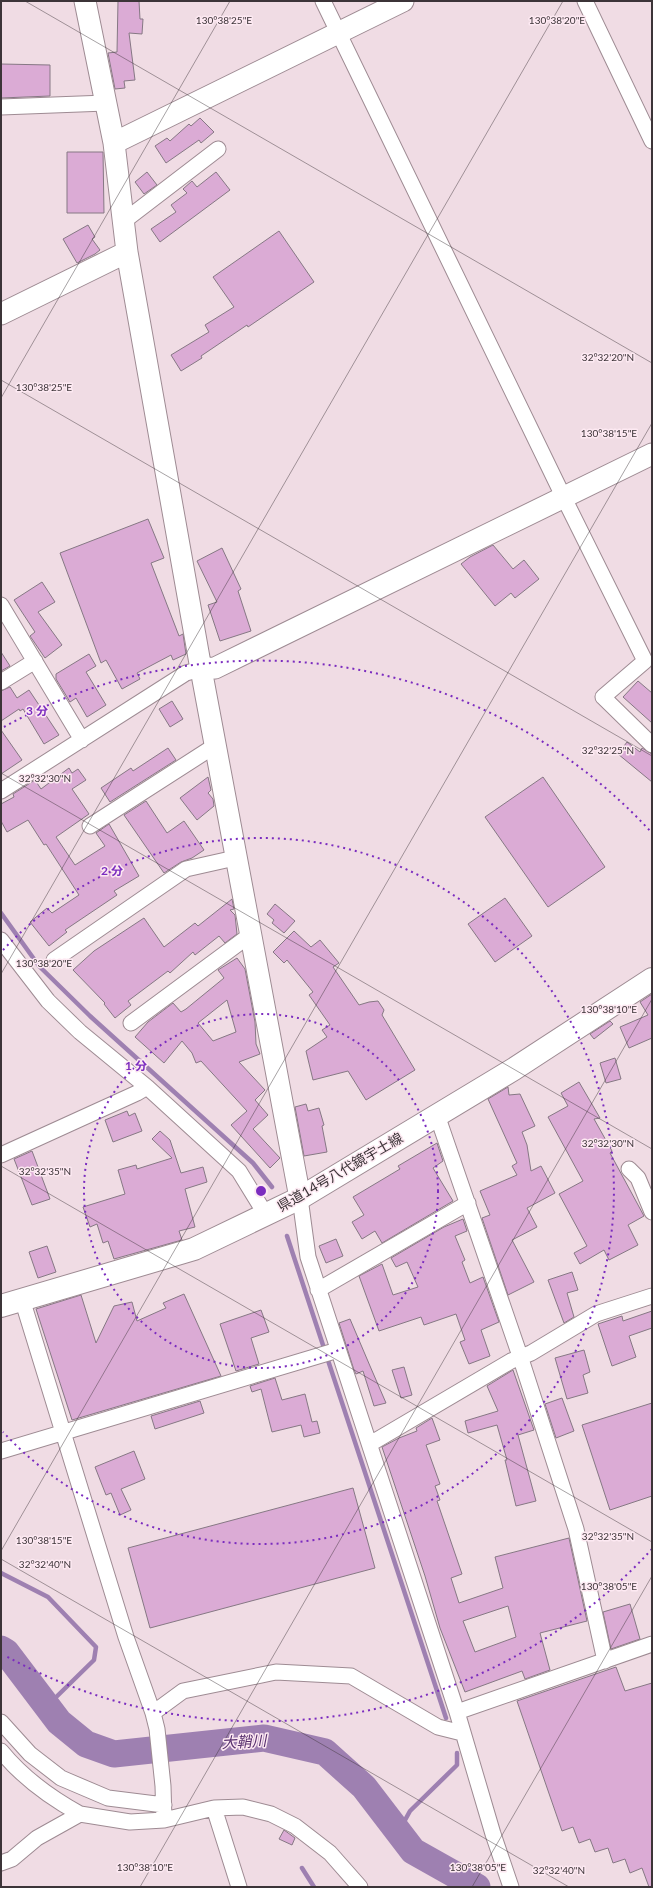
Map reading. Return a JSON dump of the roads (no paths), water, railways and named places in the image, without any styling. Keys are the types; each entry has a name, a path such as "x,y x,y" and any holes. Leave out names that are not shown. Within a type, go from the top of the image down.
{"main road":[{"name":"県道14号八代鏡宇土線","path":"1,1306 194,1249 300,1198 514,1068 652,979"}],"street":[{"path":"85,1 114,143 127,252 235,858 300,1198 308,1257 336,1351 370,1444 457,1712 462,1733 511,1887"},
{"path":"323,1 563,496 645,661 603,697 652,745"},
{"path":"114,143 403,1"},
{"path":"585,1 652,141"},
{"path":"1,107 106,103"},
{"path":"124,221 218,149"},
{"path":"1,314 127,252"},
{"path":"1,791 186,673 201,669 215,668 563,496 652,454"},
{"path":"1,605 82,740"},
{"path":"1,682 35,661"},
{"path":"90,826 216,745"},
{"path":"54,960 186,869 235,858"},
{"path":"131,1023 250,935"},
{"path":"1,940 48,1001 80,1032 147,1087 239,1171 266,1215"},
{"path":"1,1155 137,1093 147,1087"},
{"path":"438,1115 520,1356 576,1529 605,1661"},
{"path":"629,1169 638,1178 652,1212"},
{"path":"318,1290 468,1203"},
{"path":"370,1444 520,1356 531,1353 596,1314 652,1296"},
{"path":"22,1299 126,1637 153,1713 157,1729 164,1812"},
{"path":"1,1451 336,1351"},
{"path":"457,1712 652,1644"},
{"path":"153,1713 183,1691 276,1672 351,1676 438,1727 462,1733"},
{"path":"1,1722 30,1754 61,1778 108,1798 164,1812"},
{"path":"1,1751 13,1766 30,1782 80,1814 130,1822 164,1812 214,1808 243,1807 271,1814 295,1826 330,1853 360,1887"},
{"path":"214,1808 240,1887"},
{"path":"1,1863 12,1859 37,1838 80,1814"}],"waterway":[{"path":"1,913 39,966 90,1016 253,1163 272,1187"},
{"path":"287,1236 446,1718"},
{"path":"1,1573 48,1597 96,1647 94,1660 47,1706"},
{"name":"大鞘川","path":"1,1649 6,1652 59,1722 86,1744 114,1754 264,1738 325,1752 364,1787 413,1851 477,1887"},
{"path":"399,1831 410,1811 457,1765 457,1753"},
{"path":"302,1868 314,1887"}]}
